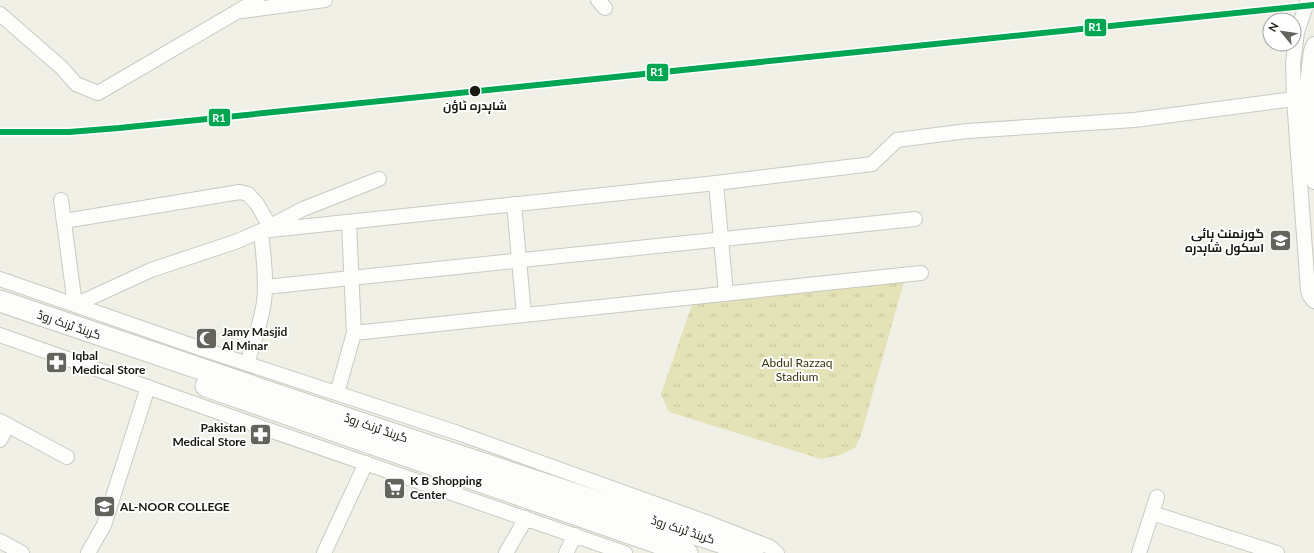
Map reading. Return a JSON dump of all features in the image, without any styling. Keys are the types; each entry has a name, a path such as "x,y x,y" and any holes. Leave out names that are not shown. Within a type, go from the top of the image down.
{"highway":[{"name":"گرینڈ ٹرنک روڈ","path":"0,301 753,553"},
{"name":"گرینڈ ٹرنک روڈ","path":"0,316 687,553"}],"street":[{"path":"0,14 62,68 76,84 98,93 256,0"},
{"path":"236,12 325,0"},
{"path":"1308,0 1297,32 1293,63 1294,99 1308,290 1314,301"},
{"path":"1314,44 1311,51 1307,84 1314,182"},
{"path":"268,229 349,222 716,183 872,164 897,140 968,131 1134,120 1294,99"},
{"path":"75,305 151,270 235,242 268,229 303,209 379,179"},
{"path":"716,183 726,294"},
{"path":"64,221 240,192 248,194 257,204 268,229 262,312 247,364"},
{"path":"61,200 75,305"},
{"path":"514,204 524,315"},
{"path":"265,287 915,219"},
{"path":"337,393 354,333 349,222"},
{"path":"354,333 921,273"},
{"path":"0,279 247,364 458,433 706,522 770,547 777,553"},
{"path":"0,335 576,535 623,553"},
{"path":"88,553 104,525 148,387"},
{"path":"0,440 4,423 67,457"},
{"path":"324,553 366,463"},
{"path":"1139,553 1157,497"},
{"path":"1152,513 1277,553"},
{"path":"506,553 526,518"},
{"path":"566,553 576,535"},
{"path":"0,541 22,553"}],"green space":[{"name":"Abdul Razzaq Stadium","path":"905,278 861,435 855,448 840,455 821,459 669,412 661,394 693,302"}],"railway":[{"path":"0,132 69,132 119,128 1314,5"}],"transit line":[{"name":"R1","path":"0,132 69,132 119,128 1314,5"}],"place":[{"name":"شاہدرہ ٹاؤن","path":"475,91"},
{"name":"گورنمنٹ ہائی اسکول شاہدرہ","path":"1280,241"},
{"name":"Jamy Masjid Al Minar","path":"207,339"},
{"name":"Iqbal Medical Store","path":"57,363"},
{"name":"Pakistan Medical Store","path":"261,435"},
{"name":"K B Shopping Center","path":"395,488"},
{"name":"AL-NOOR COLLEGE","path":"105,507"}]}
